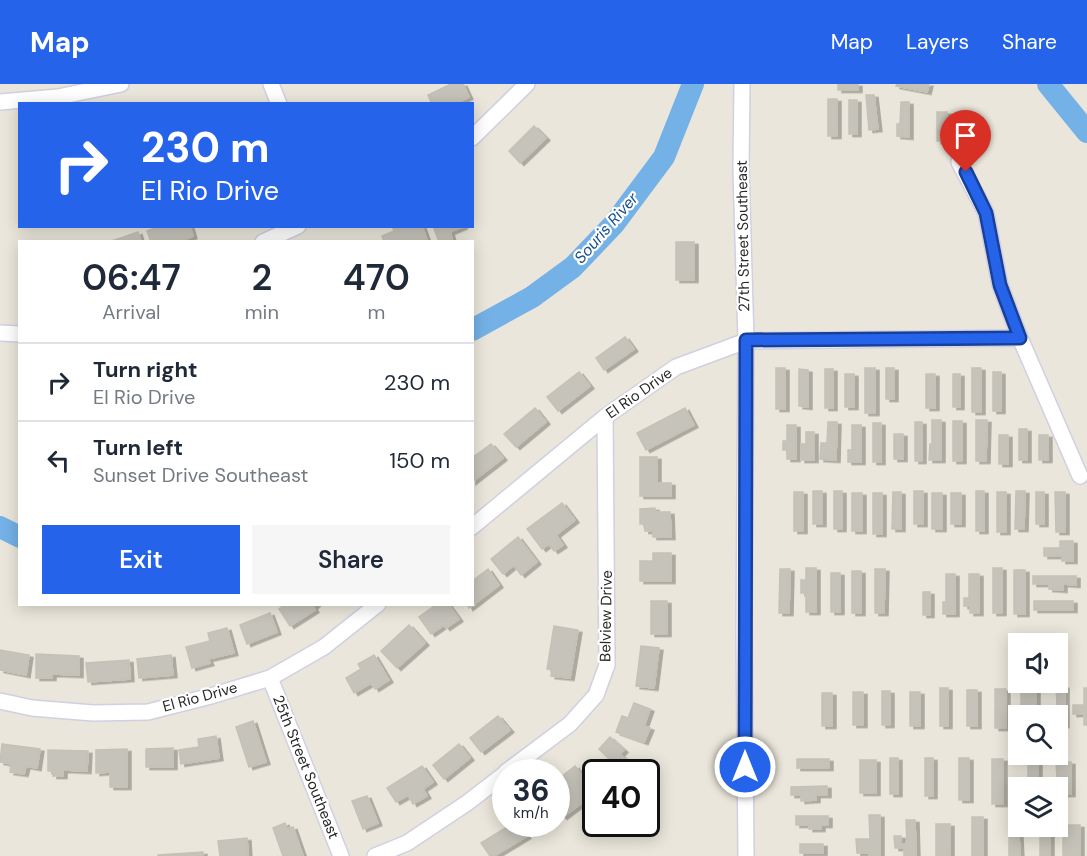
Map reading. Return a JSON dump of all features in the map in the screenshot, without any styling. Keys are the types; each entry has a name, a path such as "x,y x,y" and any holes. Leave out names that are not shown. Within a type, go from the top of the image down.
{"street":[{"path":"0,102 58,97 121,84"},
{"path":"271,84 278,102"},
{"path":"474,136 519,87"},
{"name":"27th Street Southeast","path":"742,88 741,169 746,340 744,634 746,856"},
{"path":"959,162 986,213 1000,285 1020,338 1080,476"},
{"path":"267,240 294,228"},
{"path":"0,333 18,334"},
{"name":"El Rio Drive","path":"474,525 605,417 676,367 746,340 1020,338"},
{"name":"Belview Drive","path":"524,759 570,724 596,695 607,665 605,417"},
{"name":"El Rio Drive","path":"0,701 32,708 93,713 148,712 270,678 324,647 375,606"},
{"name":"25th Street Southeast","path":"270,678 341,856"},
{"name":"Belview Drive","path":"375,856 407,843 492,783"}],"building":[{"path":"451,84 463,84 469,97 459,102 431,102 428,95"},
{"path":"838,84 858,84 858,90 838,90"},
{"path":"897,84 929,84 927,92 896,86"},
{"path":"866,95 874,95 878,129 869,130"},
{"path":"828,99 837,99 837,136 828,136"},
{"path":"849,100 857,100 857,134 849,134"},
{"path":"901,102 909,102 909,137 897,136"},
{"path":"937,112 947,112 947,141 937,141"},
{"path":"534,126 546,138 520,163 509,151"},
{"path":"155,228 191,228 193,236 184,240 150,240 147,231"},
{"path":"393,228 423,228 427,240 383,240 382,236 394,231"},
{"path":"434,228 459,228 450,232 452,239 438,240"},
{"path":"138,232 140,240 115,240"},
{"path":"676,242 694,242 694,280 676,280"},
{"path":"625,337 634,349 604,370 596,358"},
{"path":"776,368 785,368 785,409 776,409"},
{"path":"865,368 875,368 875,413 865,413"},
{"path":"886,368 894,368 894,399 886,399"},
{"path":"972,368 981,368 981,412 972,412"},
{"path":"799,369 808,370 808,407 799,406"},
{"path":"825,369 833,369 833,408 825,408"},
{"path":"579,372 590,386 558,411 547,397"},
{"path":"993,372 1001,372 1001,411 993,411"},
{"path":"845,374 854,374 854,407 845,407"},
{"path":"926,374 935,374 935,408 926,408"},
{"path":"953,374 960,374 960,407 953,407"},
{"path":"535,408 546,422 516,447 504,434"},
{"path":"685,408 694,425 646,450 637,433"},
{"path":"932,420 941,420 941,460 929,460"},
{"path":"976,420 987,420 986,461 976,461"},
{"path":"953,421 962,421 962,461 953,461"},
{"path":"828,422 837,422 836,460 820,459 821,443 827,443"},
{"path":"915,422 922,422 922,461 915,461"},
{"path":"873,423 881,423 881,462 873,462"},
{"path":"787,425 796,425 796,459 787,459 787,450 783,450 783,441 787,441"},
{"path":"852,425 861,425 861,462 848,462 848,450 852,450"},
{"path":"1019,429 1027,429 1027,460 1019,460"},
{"path":"806,432 814,432 814,460 801,460 801,444 806,444"},
{"path":"894,434 903,434 903,459 894,459"},
{"path":"999,435 1008,435 1008,464 999,464"},
{"path":"1039,435 1048,435 1048,460 1039,460"},
{"path":"491,444 503,458 474,480 474,457"},
{"path":"640,457 657,457 657,483 671,483 671,496 640,496"},
{"path":"813,491 822,491 822,524 813,524"},
{"path":"834,491 842,491 842,529 834,529"},
{"path":"914,491 923,491 923,524 914,524"},
{"path":"976,491 984,491 984,531 976,531"},
{"path":"1016,491 1025,491 1024,529 1015,529"},
{"path":"794,492 803,492 803,531 794,531"},
{"path":"893,492 901,492 901,529 892,529"},
{"path":"997,492 1006,492 1006,532 997,532"},
{"path":"1036,492 1044,492 1044,524 1036,524"},
{"path":"1055,492 1065,492 1065,532 1056,532"},
{"path":"852,493 862,493 862,531 852,531"},
{"path":"873,493 882,493 882,534 873,534"},
{"path":"932,493 942,493 942,529 932,529"},
{"path":"951,493 961,493 961,524 951,524"},
{"path":"562,503 575,520 556,535 563,545 554,551 549,544 542,549 527,529"},
{"path":"655,508 655,512 670,512 671,537 653,537 653,531 645,531 644,524 640,524 640,509"},
{"path":"518,537 537,562 521,575 514,565 503,574 491,559"},
{"path":"1060,541 1073,541 1073,561 1062,561 1062,556 1044,556 1044,548 1060,548"},
{"path":"653,553 671,553 671,581 640,581 640,561 653,561"},
{"path":"806,568 816,568 816,612 806,612 806,593 801,593 801,580 806,580"},
{"path":"993,568 1002,568 1002,613 993,613"},
{"path":"488,569 499,585 474,604 474,580"},
{"path":"780,569 790,569 789,613 779,613"},
{"path":"875,569 885,569 884,613 875,613"},
{"path":"1014,570 1025,570 1025,614 1014,614"},
{"path":"852,571 861,571 861,613 852,613"},
{"path":"831,573 840,573 840,612 831,612"},
{"path":"946,574 955,574 955,614 943,614 943,602 946,602"},
{"path":"969,574 979,574 979,613 970,613 970,606 964,606 964,598 969,598"},
{"path":"1033,576 1076,576 1076,585 1063,584 1063,590 1049,589 1049,584 1033,584"},
{"path":"923,592 930,592 930,615 923,615"},
{"path":"651,601 667,601 667,634 651,634"},
{"path":"1034,601 1073,601 1073,610 1034,610"},
{"path":"283,606 314,606 315,610 290,626 279,609"},
{"path":"434,606 449,606 459,619 431,634 419,617"},
{"path":"270,613 277,632 247,644 240,625"},
{"path":"409,625 425,643 397,668 381,651"},
{"path":"554,626 578,630 570,678 551,676 552,670 547,669"},
{"path":"227,628 234,653 208,659 210,663 192,668 186,647 210,641 208,633"},
{"path":"641,646 659,648 654,688 636,686"},
{"path":"0,650 29,655 26,675 0,670"},
{"path":"36,654 79,656 79,675 52,674 52,678 36,678"},
{"path":"171,655 173,675 139,678 137,659"},
{"path":"374,655 389,680 375,689 371,683 354,693 346,678 361,669 358,664"},
{"path":"129,660 130,679 88,682 86,663"},
{"path":"940,688 948,688 948,726 940,726"},
{"path":"1084,688 1087,688 1087,725 1084,725 1084,714 1073,714 1073,705 1084,705"},
{"path":"995,689 1006,689 1006,728 995,728"},
{"path":"967,690 977,690 977,726 967,726"},
{"path":"882,691 890,691 890,725 882,725"},
{"path":"853,692 863,692 863,725 853,725"},
{"path":"910,692 920,692 920,726 910,726"},
{"path":"822,693 832,693 832,726 822,726"},
{"path":"1021,693 1036,693 1036,705 1021,705"},
{"path":"1056,693 1065,693 1065,705 1057,705"},
{"path":"634,703 650,709 644,726 650,728 644,742 616,732 622,716 628,718"},
{"path":"498,716 510,730 481,752 470,738"},
{"path":"253,721 266,762 249,767 236,727"},
{"path":"216,736 219,758 181,764 179,750 199,747 198,739"},
{"path":"610,737 624,750 620,754 625,759 609,759 599,749"},
{"path":"2,744 40,749 37,768 26,766 24,774 10,772 11,764 0,762"},
{"path":"459,744 470,758 444,779 433,765"},
{"path":"173,748 173,767 146,767 146,749"},
{"path":"127,749 127,787 110,787 110,772 96,773 96,750"},
{"path":"48,750 88,751 87,771 63,770 63,776 53,776 53,771 48,771"},
{"path":"890,758 898,758 898,794 890,794"},
{"path":"925,758 933,758 933,796 925,796"},
{"path":"959,758 969,758 969,800 959,800"},
{"path":"797,759 829,759 829,768 797,768"},
{"path":"992,759 1003,759 1003,804 992,804"},
{"path":"860,760 876,760 876,793 860,793"},
{"path":"1068,762 1071,762 1071,794 1068,794 1068,777 1057,777 1056,765 1068,765"},
{"path":"1028,765 1038,765 1038,777 1028,777"},
{"path":"422,766 433,782 423,789 427,796 413,804 408,795 396,802 387,788"},
{"path":"575,766 582,775 582,803 570,812 570,789 570,770"},
{"path":"827,786 827,795 816,795 816,800 801,801 801,795 791,795 791,787"},
{"path":"367,796 378,823 363,829 352,801"},
{"path":"869,815 880,815 880,856 857,853 856,839 870,839"},
{"path":"796,816 828,816 828,825 821,825 821,829 809,829 809,825 796,825"},
{"path":"972,817 983,817 983,856 972,856"},
{"path":"906,820 915,820 916,856 904,856 904,848 895,848 894,836 901,836 901,844 907,844"},
{"path":"285,823 287,829 293,827 303,856 283,856 273,828"},
{"path":"936,824 950,824 950,856 936,856"},
{"path":"1068,825 1080,825 1080,856 1063,856 1063,837 1068,837"},
{"path":"492,836 525,837 494,856 490,856 481,843"},
{"path":"1009,837 1019,837 1020,856 1009,856"},
{"path":"1040,837 1050,837 1050,856 1040,856"},
{"path":"247,838 248,856 220,856 218,841"},
{"path":"800,844 823,844 823,853 800,853"},
{"path":"203,852 203,856 158,856 158,855"}],"waterway":[{"name":"Souris River","path":"474,329 532,297 573,267 614,224 664,157 693,84"},
{"name":"Souris River","path":"1048,84 1087,132"},
{"name":"Souris River","path":"0,527 18,536"}],"route":[{"path":"745,767 746,340 1020,338 1000,285 986,213 966,172"}]}
